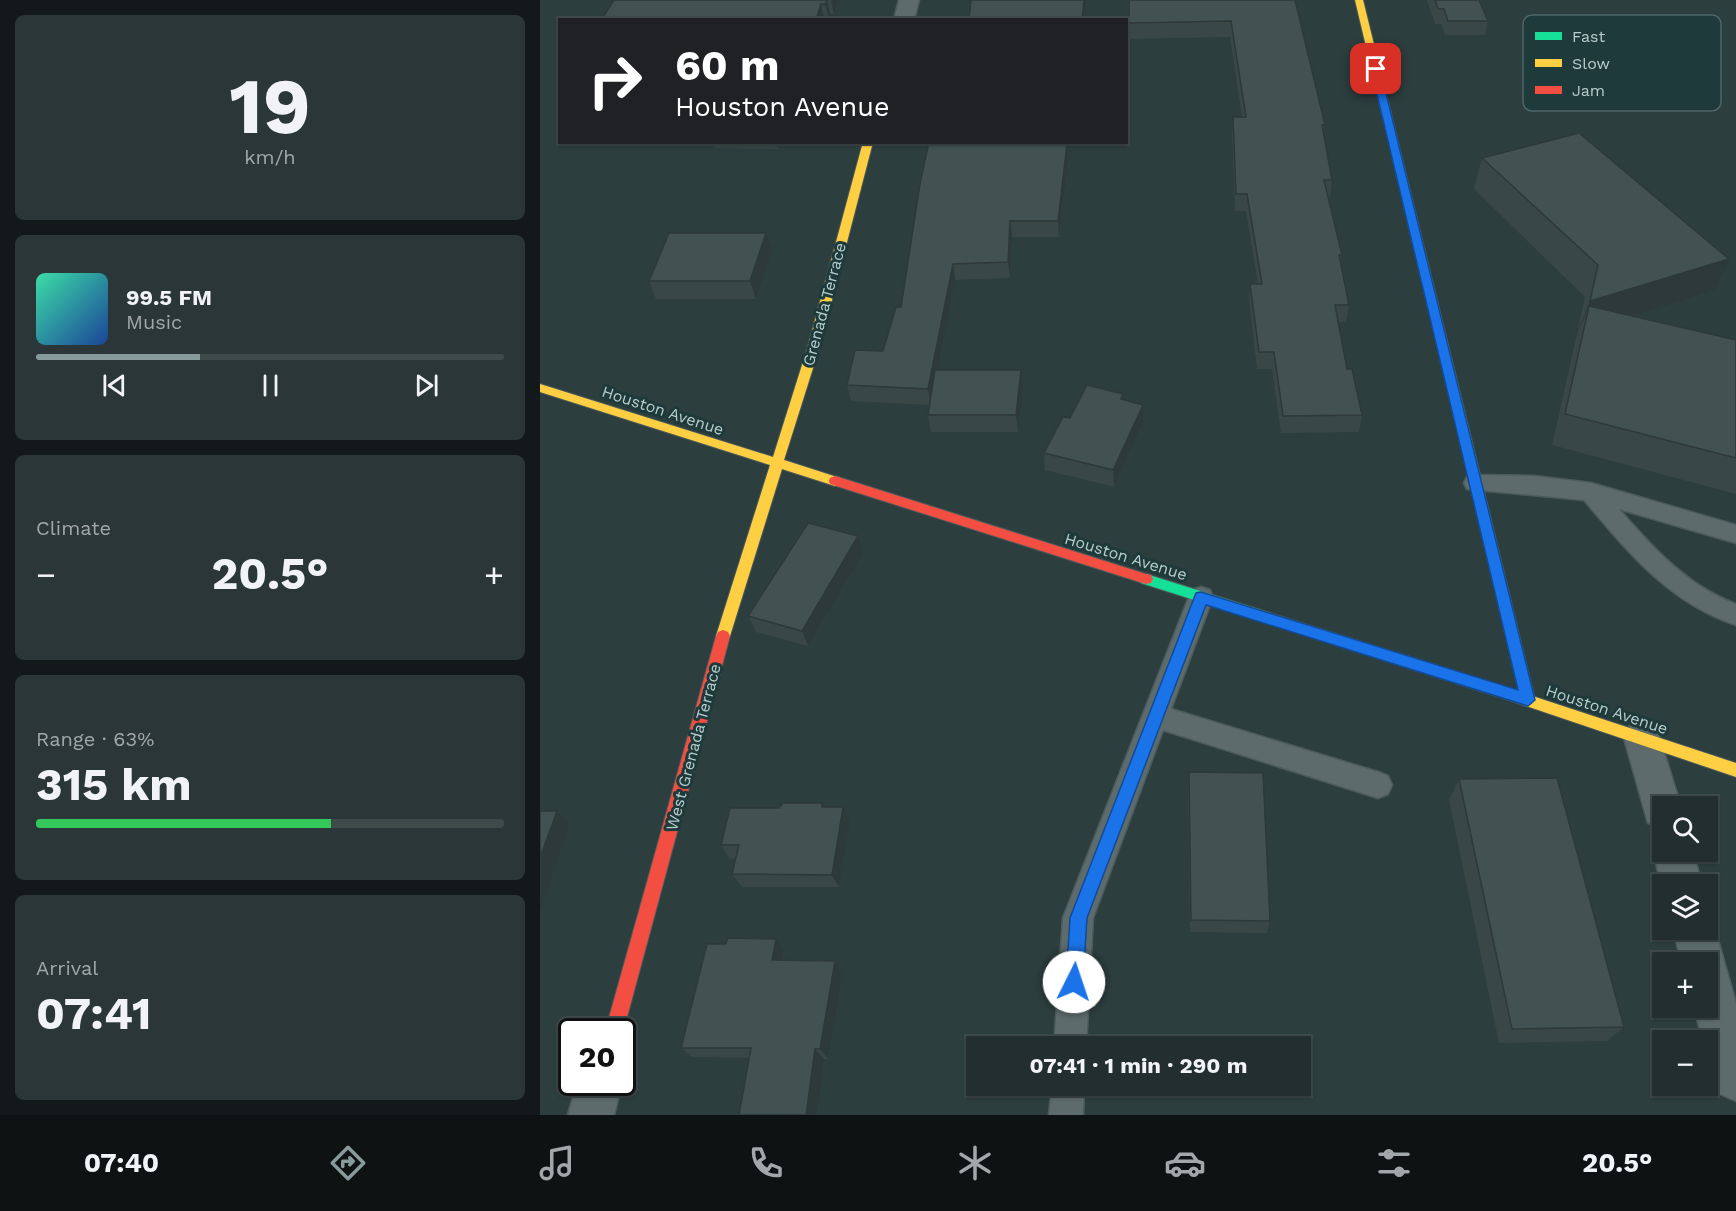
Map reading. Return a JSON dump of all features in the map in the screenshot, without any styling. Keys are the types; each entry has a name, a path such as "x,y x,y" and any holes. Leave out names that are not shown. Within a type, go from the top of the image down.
{"street":[{"path":"904,18 909,0"},
{"path":"1359,0 1528,700"},
{"name":"Grenada Terrace","path":"779,464 814,346 867,144"},
{"name":"Houston Avenue","path":"540,388 1528,700 1736,770"},
{"name":"West Grenada Terrace","path":"618,1018 722,640 779,464"},
{"path":"1643,738 1658,796"},
{"path":"1718,1016 1736,1077"},
{"path":"591,1115 596,1096"}],"lane":[{"path":"1475,483 1534,485 1591,492 1736,534"},
{"path":"1591,492 1647,556 1678,584 1714,608 1736,615"},
{"path":"1071,1036 1078,918 1201,597"},
{"path":"1156,716 1378,785"},
{"path":"1066,1115 1067,1096"}],"building":[{"path":"614,0 827,0 825,4 821,4 817,18 603,18"},
{"path":"971,0 1084,0 1082,18 969,18"},
{"path":"1129,0 1295,0 1325,125 1322,125 1332,180 1324,180 1342,255 1339,255 1349,305 1335,305 1347,369 1352,369 1362,415 1283,416 1274,352 1259,352 1250,284 1262,284 1247,194 1236,194 1233,117 1246,117 1231,21 1129,23"},
{"path":"1435,0 1479,0 1488,21 1448,21 1444,9 1438,9"},
{"path":"1579,133 1729,259 1590,301 1598,265 1482,158"},
{"path":"929,144 1067,144 1058,221 1010,221 1008,262 953,264 928,389 847,385 855,350 883,351 896,307 901,307"},
{"path":"669,233 766,233 750,281 649,281"},
{"path":"1589,306 1736,340 1736,458 1565,414"},
{"path":"935,370 1021,370 1016,415 928,415"},
{"path":"1087,385 1123,394 1121,399 1143,405 1113,470 1044,453 1063,417 1070,418"},
{"path":"808,523 858,536 802,631 748,616"},
{"path":"1189,772 1263,773 1270,921 1191,920"},
{"path":"1557,778 1624,1027 1512,1029 1459,779"},
{"path":"783,803 822,803 822,807 843,807 832,875 732,874 739,845 721,845 730,808 779,808"},
{"path":"540,811 557,811 540,858"},
{"path":"728,938 776,939 772,960 835,961 820,1049 815,1049 806,1115 739,1115 751,1048 681,1048 707,944 726,944"}],"traffic: fast":[{"path":"1468,450 1528,700"},
{"path":"1146,579 1493,689"}],"traffic: slow":[{"path":"1359,0 1468,450"},
{"path":"723,636 814,346 867,144"},
{"path":"540,388 835,481"},
{"path":"1493,689 1736,770"}],"traffic: jam":[{"path":"835,481 1146,579"},
{"path":"618,1018 723,636"}],"route":[{"path":"1074,982 1078,918 1201,597 1528,700 1376,69"}]}
